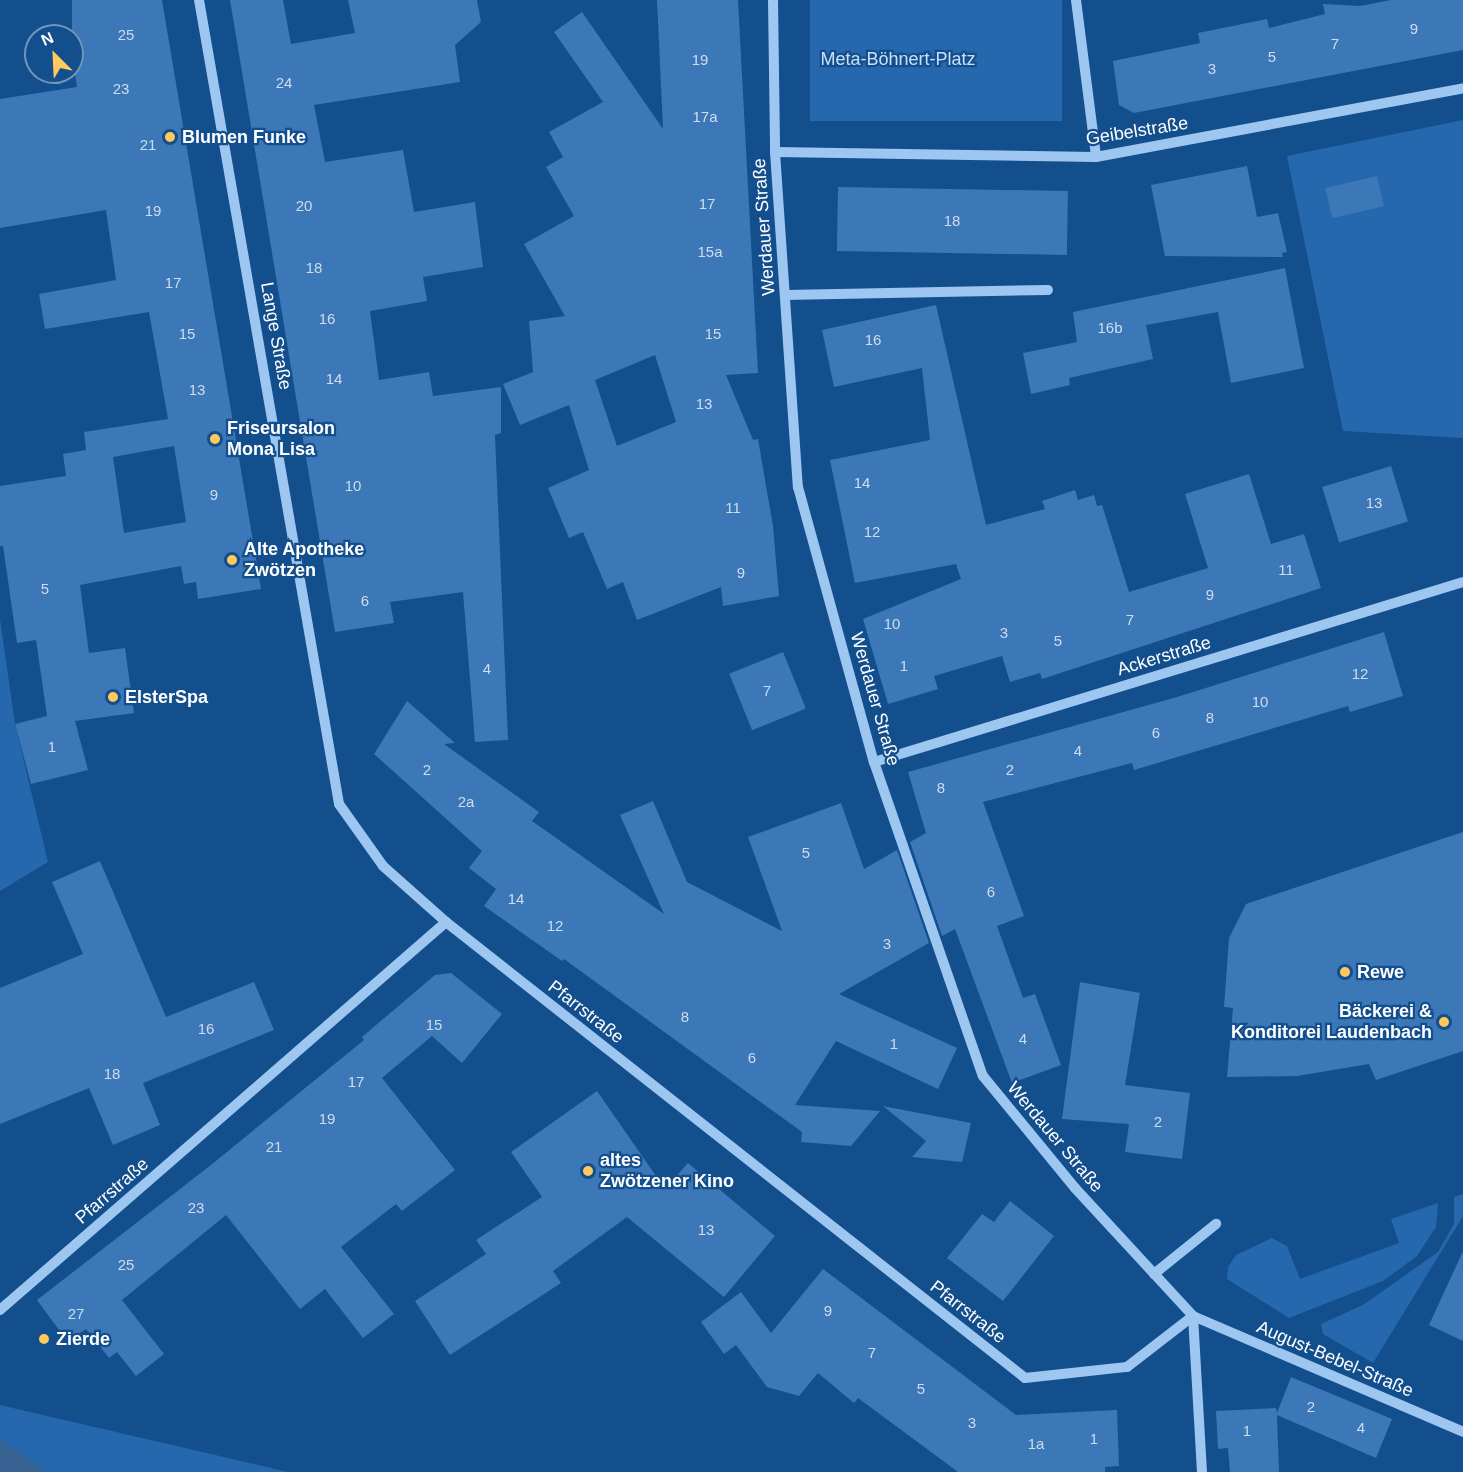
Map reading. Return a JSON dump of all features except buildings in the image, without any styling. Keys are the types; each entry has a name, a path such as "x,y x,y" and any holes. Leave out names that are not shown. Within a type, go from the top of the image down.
{"street":[{"name":"Lange Straße","path":"199,0 339,804 382,866 446,922"},
{"name":"Werdauer Straße","path":"773,0 775,152 798,487 874,762 983,1076 1075,1188 1193,1316"},
{"path":"1076,0 1096,157"},
{"name":"Geibelstraße","path":"775,152 1096,157 1463,88"},
{"path":"785,295 1048,290"},
{"name":"Ackerstraße","path":"874,762 1463,582"},
{"name":"Pfarrstraße","path":"0,1310 446,922 1025,1378 1127,1366 1193,1316"},
{"path":"1154,1274 1216,1224"},
{"path":"1193,1316 1202,1472"},
{"name":"August-Bebel-Straße","path":"1193,1316 1463,1432"}],"green space":[{"name":"Meta-Böhnert-Platz","path":"810,0 1062,0 1062,121 810,121"},
{"path":"1463,120 1463,438 1343,431 1287,156"},
{"path":"0,619 15,724 48,862 0,891"},
{"path":"1463,1194 1463,1216 1373,1363 1323,1334 1321,1324 1363,1305 1438,1252 1454,1224 1454,1197"},
{"path":"1438,1203 1436,1227 1417,1256 1383,1281 1289,1318 1227,1279 1228,1267 1236,1255 1272,1238 1287,1246 1300,1279 1399,1243 1391,1219"},
{"path":"0,1405 288,1472 47,1472 0,1441"}],"shaded area":[{"path":"0,1441 2,1441 47,1472 0,1472"}],"place":[{"name":"Blumen Funke","path":"170,137"},
{"name":"Friseursalon Mona Lisa","path":"215,439"},
{"name":"Alte Apotheke Zwötzen","path":"232,560"},
{"name":"ElsterSpa","path":"113,697"},
{"name":"Rewe","path":"1345,972"},
{"name":"Bäckerei & Konditorei Laudenbach","path":"1444,1022"},
{"name":"altes Zwötzener Kino","path":"588,1171"},
{"name":"Zierde","path":"44,1339"}]}
